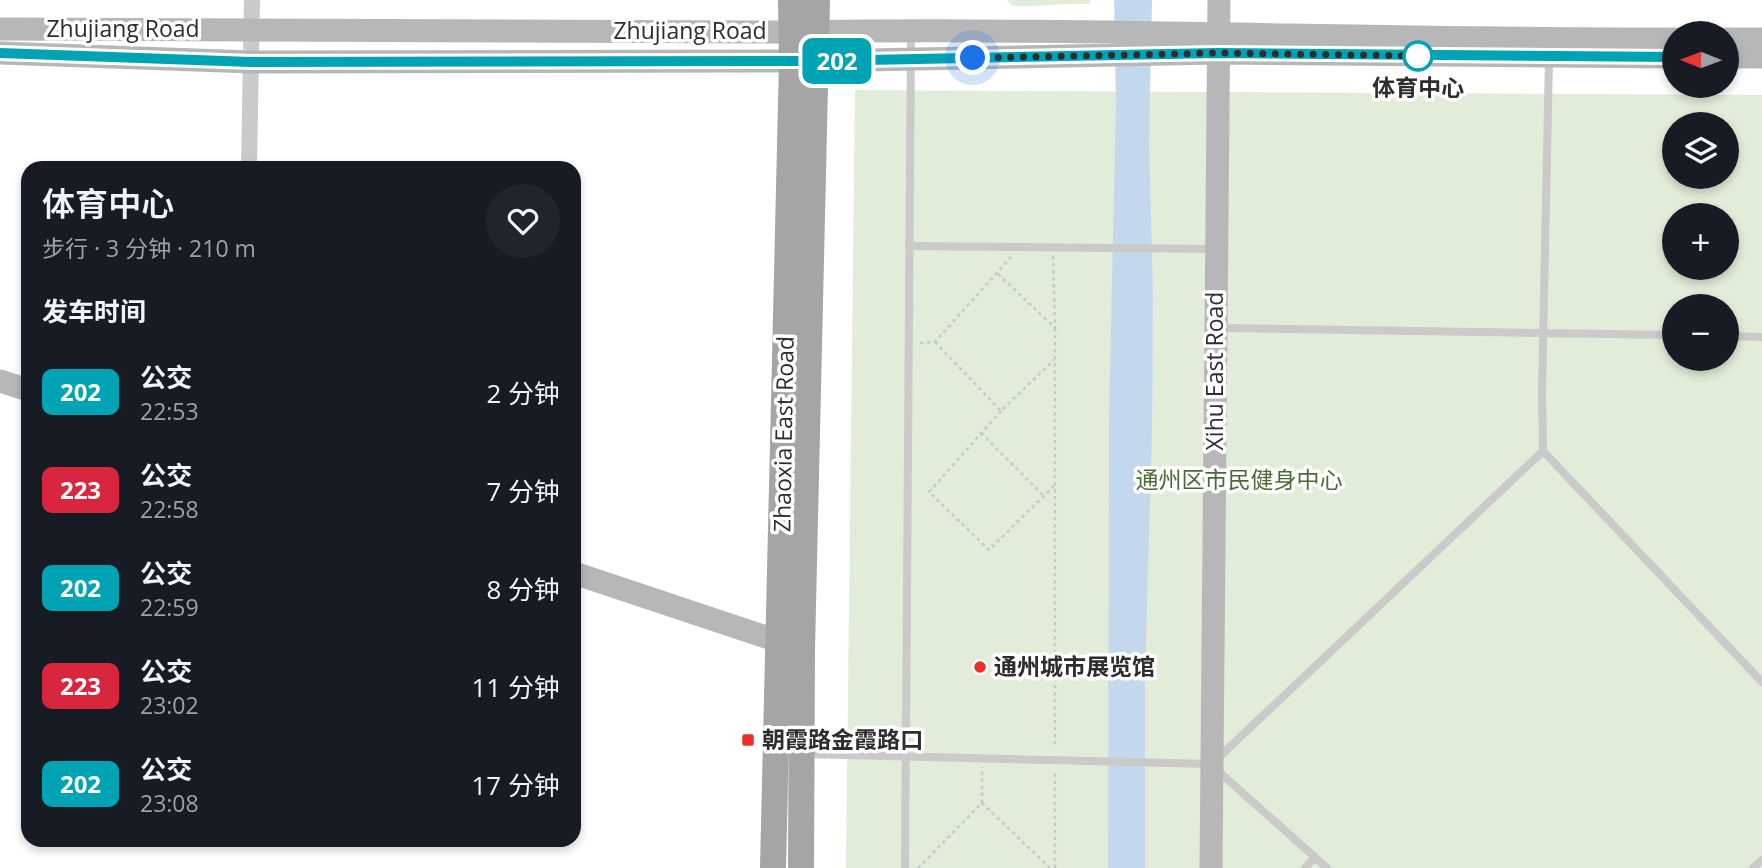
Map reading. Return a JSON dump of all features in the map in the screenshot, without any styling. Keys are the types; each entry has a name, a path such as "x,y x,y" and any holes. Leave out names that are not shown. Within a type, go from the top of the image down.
{"main road":[{"name":"Zhaoxia East Road","path":"791,0 790,32 804,61"},
{"name":"Zhaoxia East Road","path":"774,868 791,645 804,61 817,31 817,0"},
{"name":"Zhaoxia East Road","path":"791,645 802,754 801,868"}],"street":[{"path":"249,161 252,0"},
{"name":"Xihu East Road","path":"1211,868 1219,0"},
{"name":"Zhujiang Road","path":"0,29 790,32 911,30 1104,44"},
{"name":"Zhujiang Road","path":"0,53 251,62 804,61 1104,44 1662,39"},
{"path":"1740,39 1762,39"},
{"name":"Zhujiang Road","path":"1219,44 1549,56 1662,57"},
{"path":"1740,57 1762,57"},
{"path":"0,381 21,388"},
{"path":"581,575 791,645"}],"lane":[{"path":"905,868 911,30"},
{"path":"1549,56 1543,451 1762,682"},
{"path":"909,246 1216,250"},
{"path":"1215,328 1662,335"},
{"path":"1739,336 1762,337"},
{"path":"1211,764 1543,451"},
{"path":"802,754 1211,764 1327,868"},
{"path":"1305,868 1315,857"}],"path":[{"path":"910,343 935,342 1012,259 1009,246"},
{"path":"1053,247 1053,868"},
{"path":"998,274 1055,328"},
{"path":"935,342 1001,411"},
{"path":"1055,359 1001,411 929,492 989,550 1055,485"},
{"path":"981,433 1044,496"},
{"path":"918,868 982,803 982,758"},
{"path":"982,803 1053,868"}],"green space":[{"path":"1007,0 1091,0 1089,4 1013,6"},
{"name":"通州区市民健身中心","path":"855,90 1662,94 1662,98 1740,98 1740,95 1762,95 1762,868 846,868"}],"water":[{"path":"1114,0 1152,0 1149,142 1153,295 1152,432 1145,676 1145,868 1108,868 1109,416 1116,103"}],"bus line":[{"name":"202","path":"0,53 251,62 816,61 1218,53 1662,57"}],"place":[{"name":"体育中心","path":"1418,56"},
{"name":"通州城市展览馆","path":"980,667"},
{"name":"朝霞路金霞路口","path":"748,740"}],"route":[{"path":"973,58 1218,53 1426,56 1418,56"}]}
